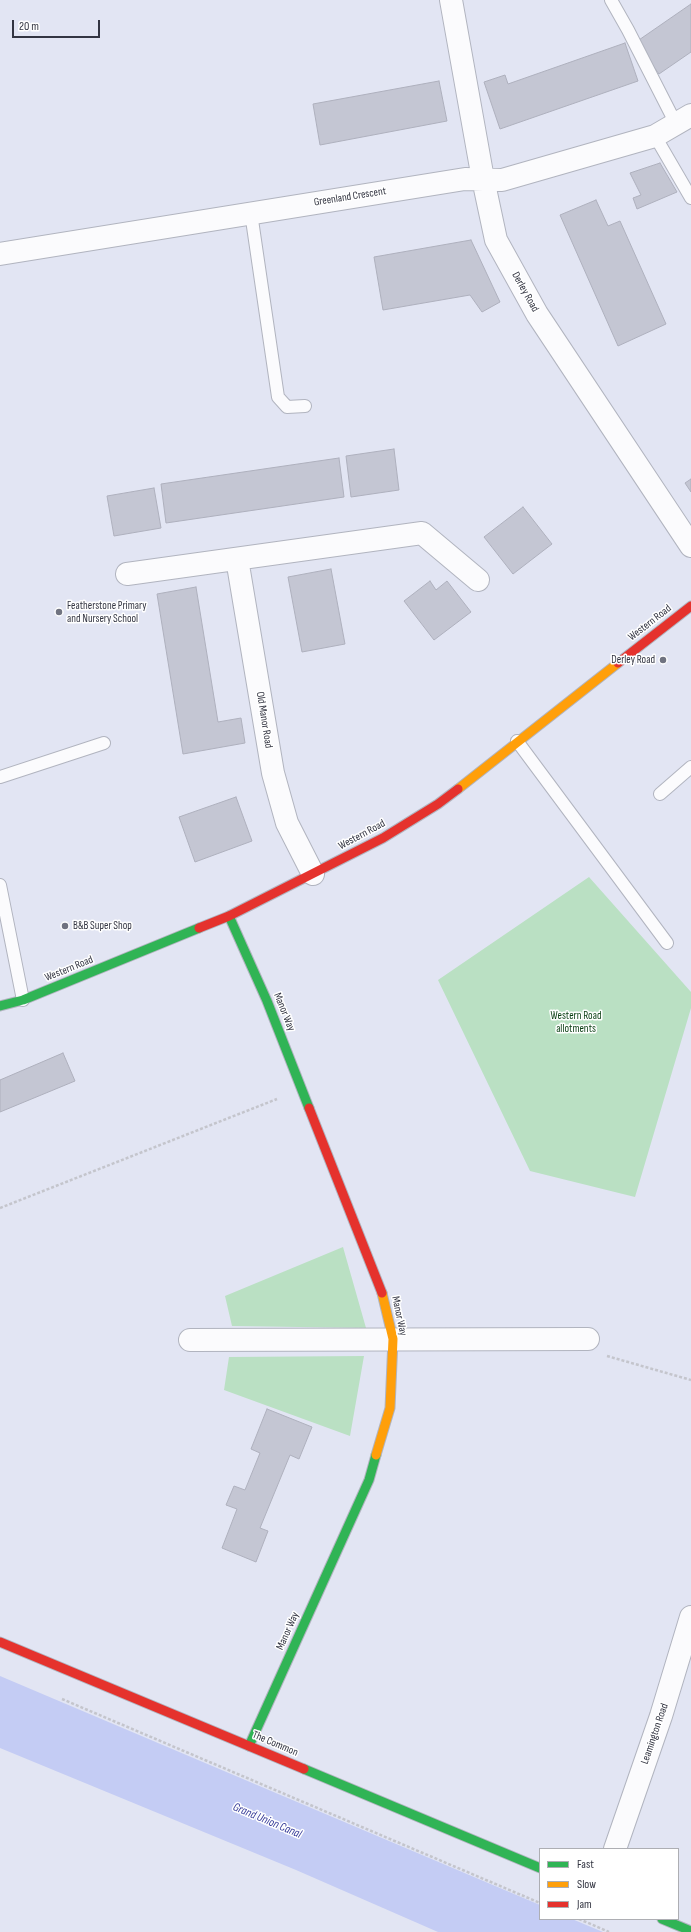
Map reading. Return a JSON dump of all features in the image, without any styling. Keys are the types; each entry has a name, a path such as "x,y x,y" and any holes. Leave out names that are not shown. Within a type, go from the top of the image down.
{"street":[{"name":"Derley Road","path":"451,0 483,179 496,240 537,314 691,546"},
{"name":"Greenland Crescent","path":"0,254 465,178 502,180 655,136 684,120"},
{"path":"127,574 422,533 478,580"},
{"name":"Old Manor Road","path":"237,559 273,773 287,823 313,874"},
{"name":"Western Road","path":"0,1006 23,1000 229,916 384,838 438,804 691,606"},
{"name":"Manor Way","path":"229,916 268,1001 385,1300 393,1339 390,1408 369,1480 249,1746"},
{"path":"190,1340 588,1339"},
{"name":"Leamington Road","path":"615,1848 661,1716 691,1618"},
{"name":"The Common","path":"0,1642 539,1868"},
{"path":"664,1920 691,1931"}],"lane":[{"path":"611,0 684,120"},
{"path":"655,136 691,198"},
{"path":"251,213 278,397 287,407 305,406"},
{"path":"517,741 667,943"},
{"path":"0,777 104,743"},
{"path":"660,794 691,767"},
{"path":"0,885 23,1000"}],"path":[{"path":"0,1208 302,1089"},
{"path":"588,1339 609,1358 691,1380"},
{"path":"58,1697 539,1903"},
{"path":"581,1920 610,1932"}],"green space":[{"name":"Western Road allotments","path":"589,877 691,992 691,1008 635,1197 530,1171 438,980"},
{"path":"343,1247 366,1328 232,1326 225,1296"},
{"path":"364,1356 350,1436 224,1390 229,1357"}],"water":[{"name":"Grand Union Canal","path":"0,1676 539,1905 539,1920 574,1920 603,1932 438,1932 296,1870 0,1748"}],"building":[{"path":"691,4 691,52 659,74 636,42"},
{"path":"625,43 638,81 500,129 484,82 505,75 508,84"},
{"path":"439,81 447,121 320,145 313,104"},
{"path":"660,163 677,192 637,209 633,198 641,195 630,173"},
{"path":"596,200 608,226 620,221 666,324 618,346 560,215"},
{"path":"471,240 500,302 482,312 470,295 383,310 374,257"},
{"path":"394,449 399,490 351,497 346,456"},
{"path":"339,458 344,497 166,523 161,484"},
{"path":"691,479 691,492 685,483"},
{"path":"154,488 161,528 114,536 107,496"},
{"path":"523,507 552,544 513,574 484,537"},
{"path":"331,569 345,644 302,652 288,577"},
{"path":"430,581 436,590 447,581 471,612 434,640 404,601"},
{"path":"196,587 218,722 241,718 245,743 183,754 157,594"},
{"path":"236,797 252,841 195,862 179,817"},
{"path":"63,1053 75,1081 0,1112 0,1080"},
{"path":"267,1409 312,1427 299,1459 290,1455 260,1528 268,1531 256,1562 222,1548 237,1509 226,1505 234,1486 245,1490 260,1453 251,1449"}],"traffic: fast":[{"path":"229,916 267,1001 309,1108"},
{"path":"0,1006 23,1000 199,928"},
{"path":"249,1746 369,1480 376,1455"},
{"path":"304,1769 539,1868"},
{"path":"664,1920 691,1931"}],"traffic: slow":[{"path":"458,789 618,663"},
{"path":"376,1455 390,1408 393,1339 382,1293"}],"traffic: jam":[{"path":"618,663 691,606"},
{"path":"199,928 229,916 383,838 438,804 458,789"},
{"path":"309,1108 382,1293"},
{"path":"0,1642 304,1769"}],"place":[{"name":"Featherstone Primary and Nursery School","path":"59,612"},
{"name":"Derley Road","path":"663,660"},
{"name":"B&B Super Shop","path":"65,926"}]}
